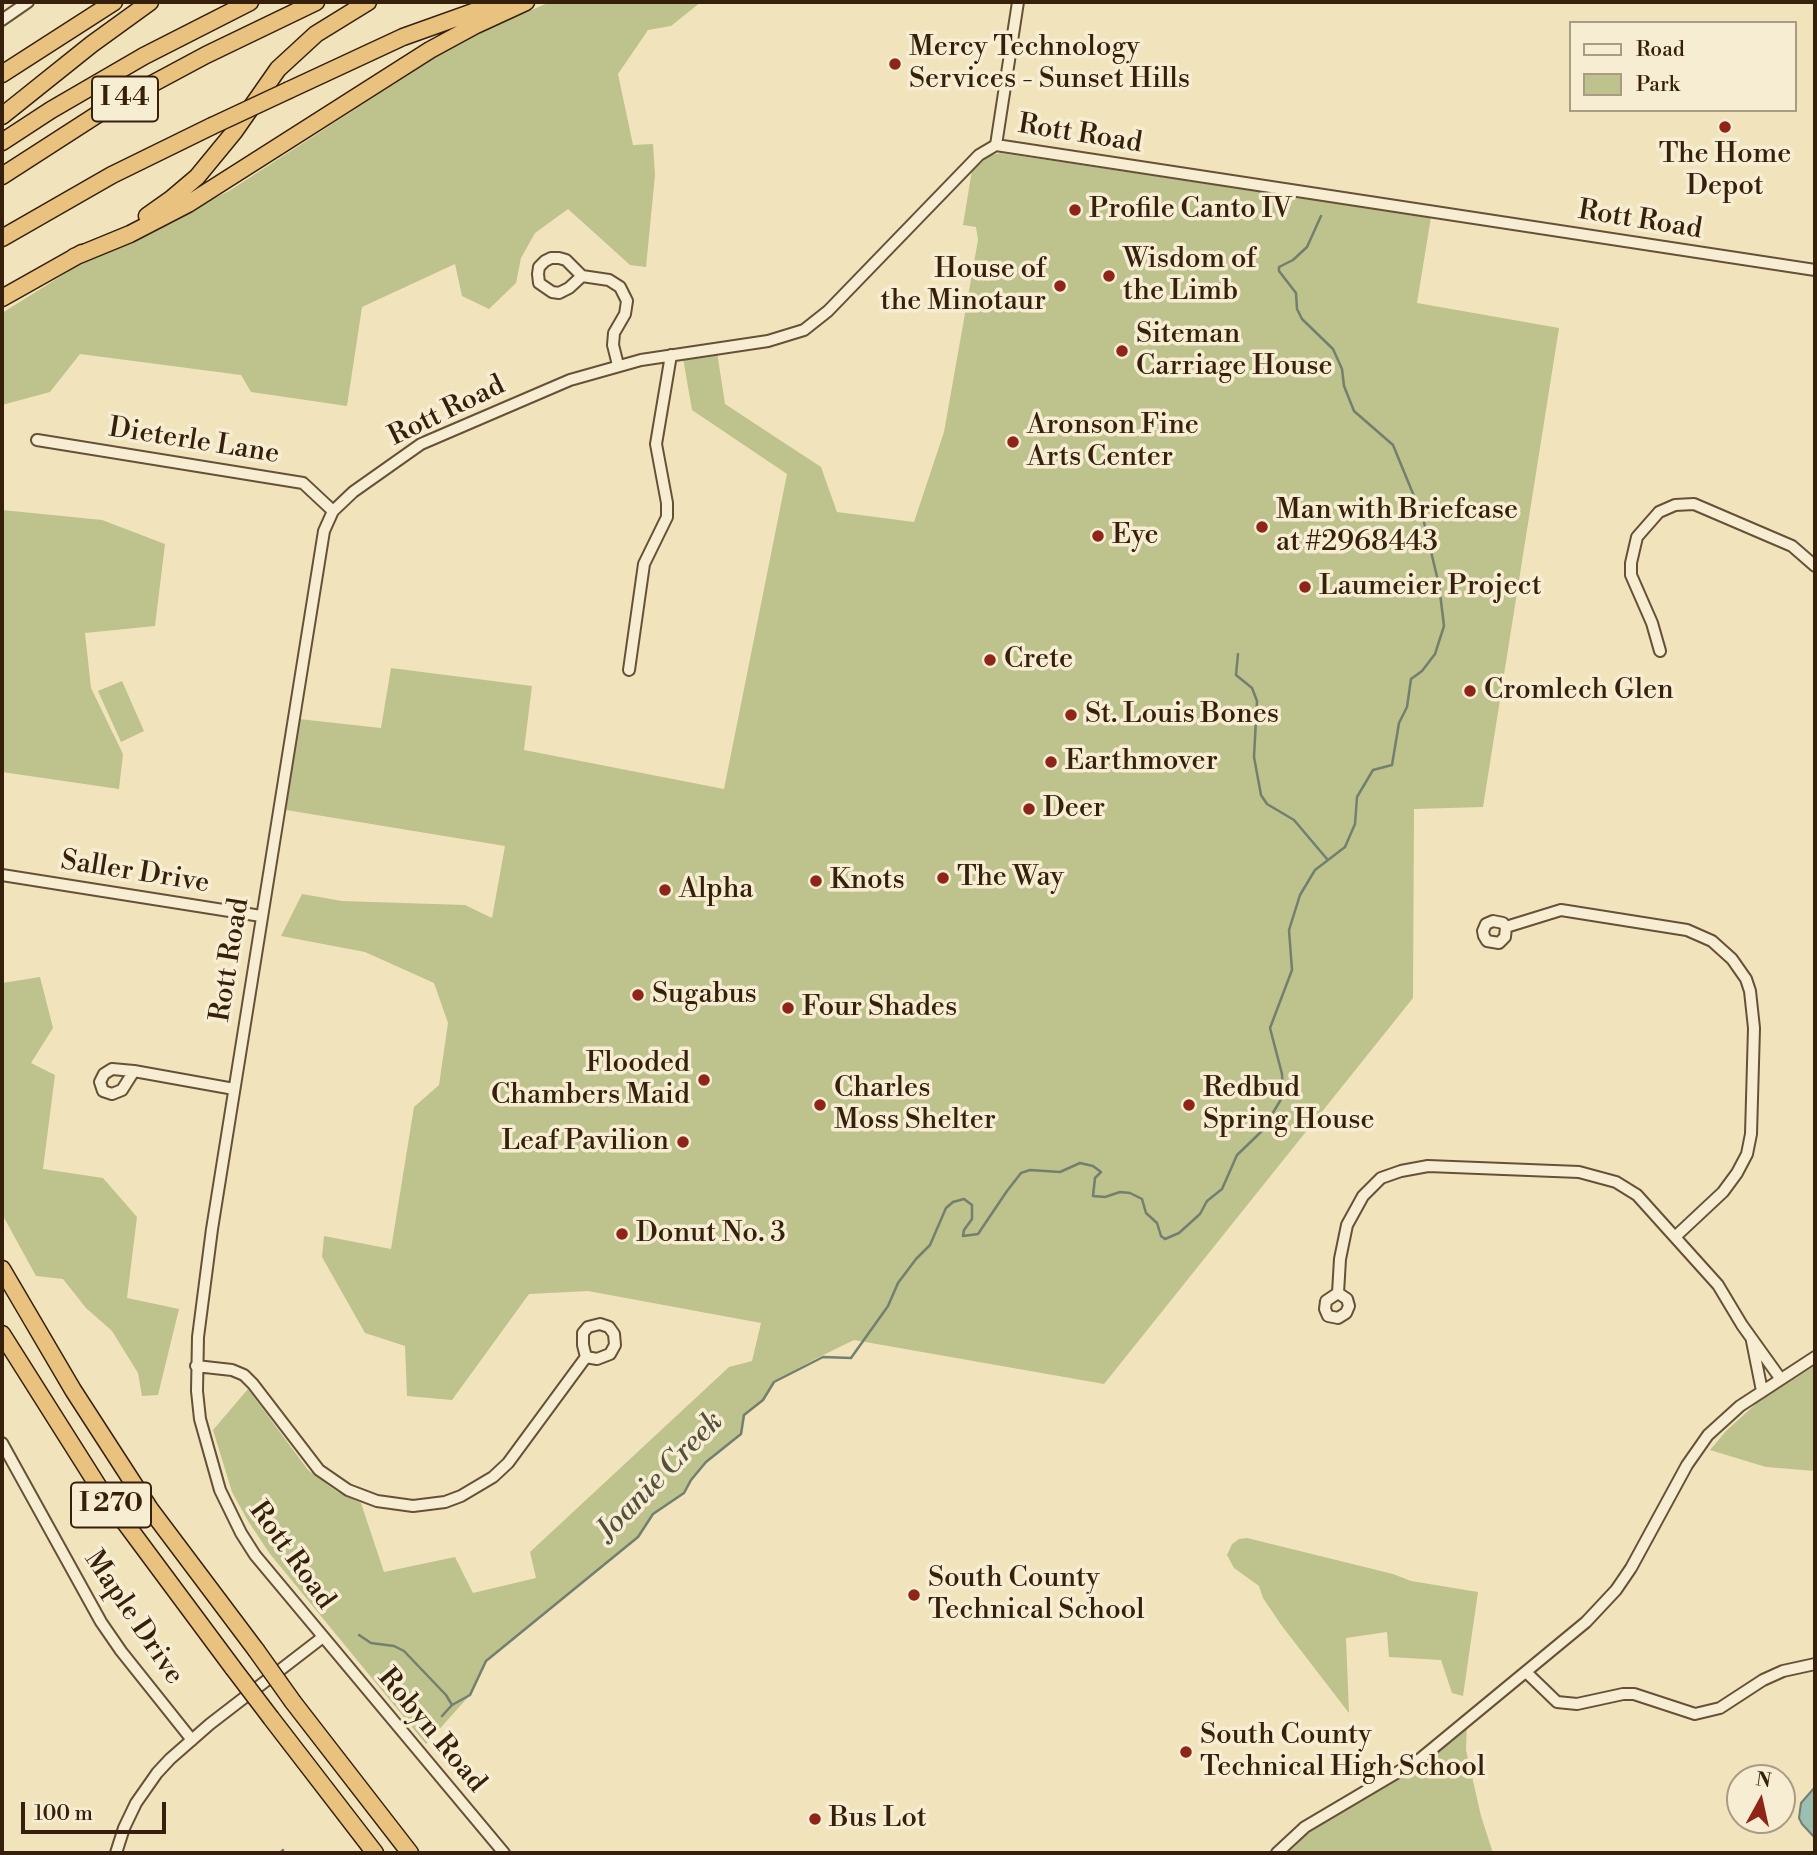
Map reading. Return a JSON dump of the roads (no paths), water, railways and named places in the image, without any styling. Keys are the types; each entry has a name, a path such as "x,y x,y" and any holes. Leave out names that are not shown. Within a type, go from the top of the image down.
{"highway":[{"path":"2,74 114,2"},
{"path":"2,116 92,44 150,2"},
{"name":"I 44","path":"2,142 120,69 250,2"},
{"name":"I 44","path":"2,176 110,107 155,82 316,2"},
{"path":"2,298 172,200 197,177 234,132 278,69 316,34 368,2"},
{"path":"2,238 111,175 212,125 403,37 501,2"},
{"path":"74,257 130,234 188,204 430,50 476,24 526,2"},
{"path":"2,184 22,162"},
{"name":"I 270","path":"2,1269 73,1390 150,1509 293,1702 410,1853"},
{"name":"I 270","path":"2,1334 100,1489 375,1853"}],"street":[{"path":"2,20 28,2"},
{"path":"996,145 1018,2"},
{"name":"Rott Road","path":"116,1853 124,1828 157,1773 192,1740 323,1637 255,1555 229,1512 212,1469 205,1442 196,1366 207,1269 234,1089 324,531 333,511 353,492 421,444 526,398 618,365 768,341 788,336 814,324 979,155 996,145 1815,270"},
{"path":"582,276 609,280 620,287 627,301 625,314 614,333 613,345 618,365"},
{"path":"629,670 644,564 667,517 656,444 671,355"},
{"name":"Dieterle Lane","path":"37,440 281,478 303,484 333,511"},
{"path":"1660,651 1653,623 1631,575 1637,537 1659,512 1675,505 1694,504 1792,546 1815,566"},
{"name":"Saller Drive","path":"2,875 261,916"},
{"path":"1506,927 1561,910 1687,930 1712,941 1732,959 1746,979 1751,991 1754,1028 1751,1135 1746,1154 1737,1174 1723,1192 1675,1236"},
{"path":"134,1071 234,1089"},
{"path":"1338,1293 1343,1236 1351,1215 1371,1186 1381,1178 1428,1166 1579,1172 1603,1177 1627,1187 1637,1195 1718,1285 1780,1378"},
{"path":"1752,1339 1762,1391"},
{"path":"196,1366 232,1370 244,1375 319,1470 348,1490 377,1501 413,1506 445,1502 493,1477 508,1463 586,1357"},
{"path":"1277,1853 1305,1827 1420,1759 1586,1622 1616,1590 1645,1546 1698,1448 1728,1415 1815,1357"},
{"name":"Maple Drive","path":"2,1443 101,1622 192,1740"},
{"name":"Robyn Road","path":"323,1637 503,1853"},
{"path":"1527,1673 1557,1702 1577,1704 1634,1694 1695,1714 1720,1708 1763,1680 1783,1671 1815,1664"}],"waterway":[{"name":"Joanie Creek","path":"442,1716 452,1705 470,1695 486,1661 638,1537 653,1514 684,1493 706,1462 741,1434 744,1415 763,1400 774,1382 823,1357 851,1358 888,1306 898,1283 930,1245 946,1208 953,1202 964,1199 972,1205 972,1219 963,1236 978,1234 1021,1173 1030,1170 1060,1172 1080,1163 1093,1166 1101,1172 1095,1178 1093,1196 1105,1197 1120,1192 1142,1199 1146,1213 1157,1223 1161,1236 1165,1239 1179,1233 1200,1214 1207,1201 1222,1189 1237,1155 1262,1131 1283,1096 1282,1074 1270,1028 1292,970 1289,930 1300,895 1315,870 1345,847 1355,824 1357,797 1373,770 1392,765 1399,723 1407,707 1411,679 1422,671 1435,654 1444,626 1439,585 1423,518 1393,445 1354,411 1344,386 1342,369 1333,349 1302,319 1297,309 1296,293 1279,271 1279,267 1293,260 1307,247 1321,216"},
{"path":"1238,654 1236,675 1252,688 1257,701 1254,757 1261,795 1267,804 1294,820 1327,859"},
{"path":"359,1635 371,1643 394,1646 404,1651 446,1695 452,1705"},
{"path":"280,1853 283,1850"}],"place":[{"name":"Mercy Technology Services - Sunset Hills","path":"895,64"},
{"name":"The Home Depot","path":"1725,127"},
{"name":"Profile Canto IV","path":"1075,210"},
{"name":"Wisdom of the Limb","path":"1109,276"},
{"name":"House of the Minotaur","path":"1060,286"},
{"name":"Siteman Carriage House","path":"1122,351"},
{"name":"Aronson Fine Arts Center","path":"1013,442"},
{"name":"Man with Briefcase at #2968443","path":"1262,527"},
{"name":"Eye","path":"1098,536"},
{"name":"Laumeier Project","path":"1305,587"},
{"name":"Crete","path":"990,660"},
{"name":"Cromlech Glen","path":"1470,691"},
{"name":"St. Louis Bones","path":"1071,715"},
{"name":"Earthmover","path":"1051,762"},
{"name":"Deer","path":"1029,809"},
{"name":"The Way","path":"943,878"},
{"name":"Knots","path":"816,881"},
{"name":"Alpha","path":"665,890"},
{"name":"Sugabus","path":"638,995"},
{"name":"Four Shades","path":"788,1008"},
{"name":"Flooded Chambers Maid","path":"704,1080"},
{"name":"Charles Moss Shelter","path":"820,1105"},
{"name":"Redbud Spring House","path":"1189,1105"},
{"name":"Leaf Pavilion","path":"683,1142"},
{"name":"Donut No. 3","path":"622,1234"},
{"name":"South County Technical School","path":"914,1595"},
{"name":"South County Technical High School","path":"1186,1752"},
{"name":"Bus Lot","path":"815,1819"}]}
